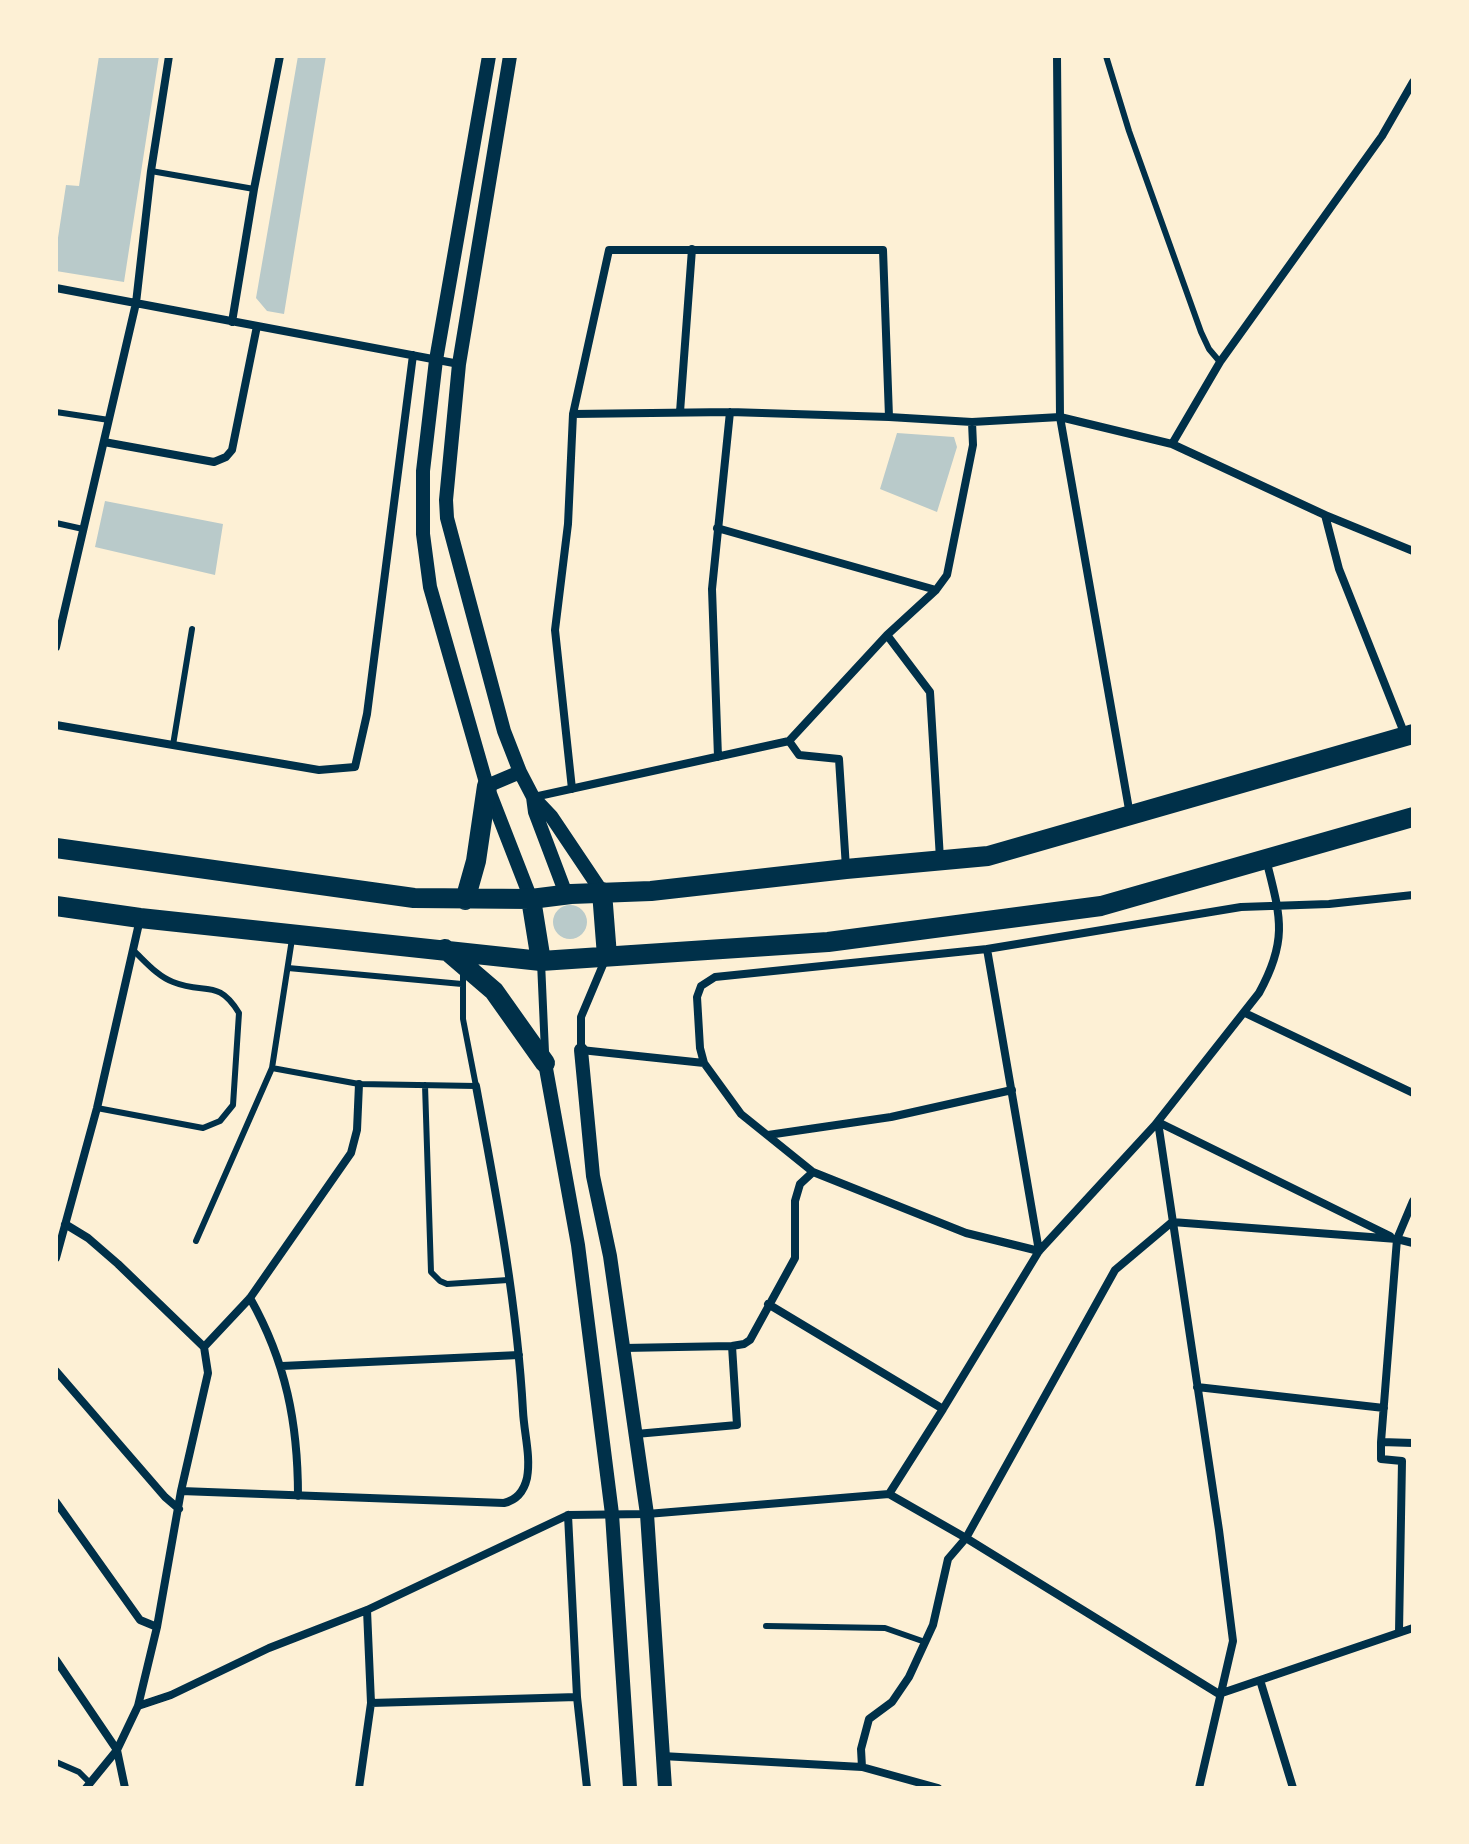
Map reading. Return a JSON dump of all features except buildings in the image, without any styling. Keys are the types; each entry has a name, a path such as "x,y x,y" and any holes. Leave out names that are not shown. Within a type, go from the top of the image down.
{"highway":[{"path":"56,848 399,896 465,900 531,899 566,894 651,891 988,856 1409,735"},
{"path":"465,900 476,861 487,786"},
{"path":"56,906 140,918 541,961 828,942 1101,906 1413,817"},
{"path":"602,892 607,956"},
{"path":"531,899 541,961"},
{"path":"445,949 463,974 494,991 545,1063"}],"street":[{"path":"56,647 58,627 136,303 151,171 169,56"},
{"path":"232,322 280,56"},
{"path":"489,56 436,360 423,471 422,507 430,587 487,786 531,899"},
{"path":"510,56 459,364 447,518 504,731 520,772 533,797 551,816 602,892"},
{"path":"1057,56 1060,417 1130,816"},
{"path":"1172,444 1220,362 1382,136 1413,82"},
{"path":"680,412 692,249"},
{"path":"572,789 555,630 568,524 573,414 609,250 883,250 889,417"},
{"path":"56,288 459,364"},
{"path":"104,442 214,462 226,457 232,450 257,326"},
{"path":"56,725 319,770 355,767 367,714 413,355"},
{"path":"573,414 730,412 972,422 1060,417 1172,444 1325,515 1413,551"},
{"path":"718,757 712,589 730,412"},
{"path":"533,797 789,741 947,575 973,445 972,422"},
{"path":"1325,515 1339,569 1409,735"},
{"path":"717,528 936,590"},
{"path":"887,635 930,692 940,860"},
{"path":"789,741 799,755 839,759 846,869"},
{"path":"487,786 520,772"},
{"path":"533,797 535,812 566,894"},
{"path":"889,1494 1039,1251 1158,1122 1245,1013 1271,972 1281,936 1278,907 1265,858"},
{"path":"1039,1251 966,1233 813,1172 741,1114 704,1063 697,997 701,986 710,978 987,949 1241,907 1278,907 1413,895"},
{"path":"56,1258 97,1108 140,918"},
{"path":"987,949 1039,1251"},
{"path":"607,956 581,1017 581,1050 593,1176 610,1256 647,1514 665,1788"},
{"path":"541,961 545,1063 578,1245 612,1514 630,1788"},
{"path":"1245,1013 1413,1093"},
{"path":"581,1050 704,1063"},
{"path":"204,1347 250,1298 351,1153 357,1130 359,1084"},
{"path":"181,1491 512,1501 522,1491 527,1474 519,1355 492,1170 476,1086"},
{"path":"768,1135 891,1117 1012,1090"},
{"path":"1158,1122 1233,1641 1199,1788"},
{"path":"1158,1122 1397,1239"},
{"path":"624,1348 732,1346 750,1340 795,1258 795,1201 800,1184 813,1172"},
{"path":"1399,1632 1402,1461 1381,1459 1381,1442 1397,1239 1413,1201"},
{"path":"862,1767 861,1749 869,1719 900,1692 925,1642 940,1602 948,1559 966,1538 1115,1270 1172,1222 1397,1239 1413,1243"},
{"path":"65,1224 88,1238 118,1264 204,1347 208,1373 138,1706 117,1750 88,1786"},
{"path":"250,1298 282,1366 293,1418 298,1496"},
{"path":"768,1304 943,1409"},
{"path":"636,1434 737,1425 732,1346"},
{"path":"282,1366 519,1355"},
{"path":"56,1371 165,1497 179,1509"},
{"path":"1197,1387 1384,1408"},
{"path":"1381,1442 1413,1443"},
{"path":"138,1706 171,1695 269,1648 367,1610 568,1515 647,1514 889,1494 1219,1694"},
{"path":"56,1502 140,1620 157,1627"},
{"path":"568,1515 577,1697 587,1788"},
{"path":"359,1788 371,1703 367,1610"},
{"path":"1219,1694 1413,1628"},
{"path":"56,1660 117,1750 125,1788"},
{"path":"1260,1680 1293,1788"},
{"path":"371,1703 577,1697"},
{"path":"662,1756 862,1767 933,1787"}],"lane":[{"path":"1106,56 1129,131 1201,332 1220,362"},
{"path":"151,171 254,189"},
{"path":"56,412 109,420"},
{"path":"56,523 83,529"},
{"path":"173,745 192,629"},
{"path":"196,1241 272,1068 292,935"},
{"path":"97,1108 203,1128 220,1121 233,1105 239,1013 231,1000 223,992 172,982 158,974 133,950"},
{"path":"272,1068 359,1084 476,1086 466,1041 463,974 288,968"},
{"path":"425,1085 431,1272 447,1284 508,1280"},
{"path":"766,1626 885,1628 925,1642"},
{"path":"56,1762 79,1772 88,1786"}],"shaded area":[{"path":"99,56 159,56 124,282 56,271 66,185 79,186"},
{"path":"298,56 326,56 284,314 267,311 256,298"},
{"path":"897,433 954,437 957,447 937,512 880,489"},
{"path":"105,501 223,524 215,575 95,547"},
{"path":"570,905 582,910 587,922 582,934 570,939 558,934 553,922 558,910"}]}
